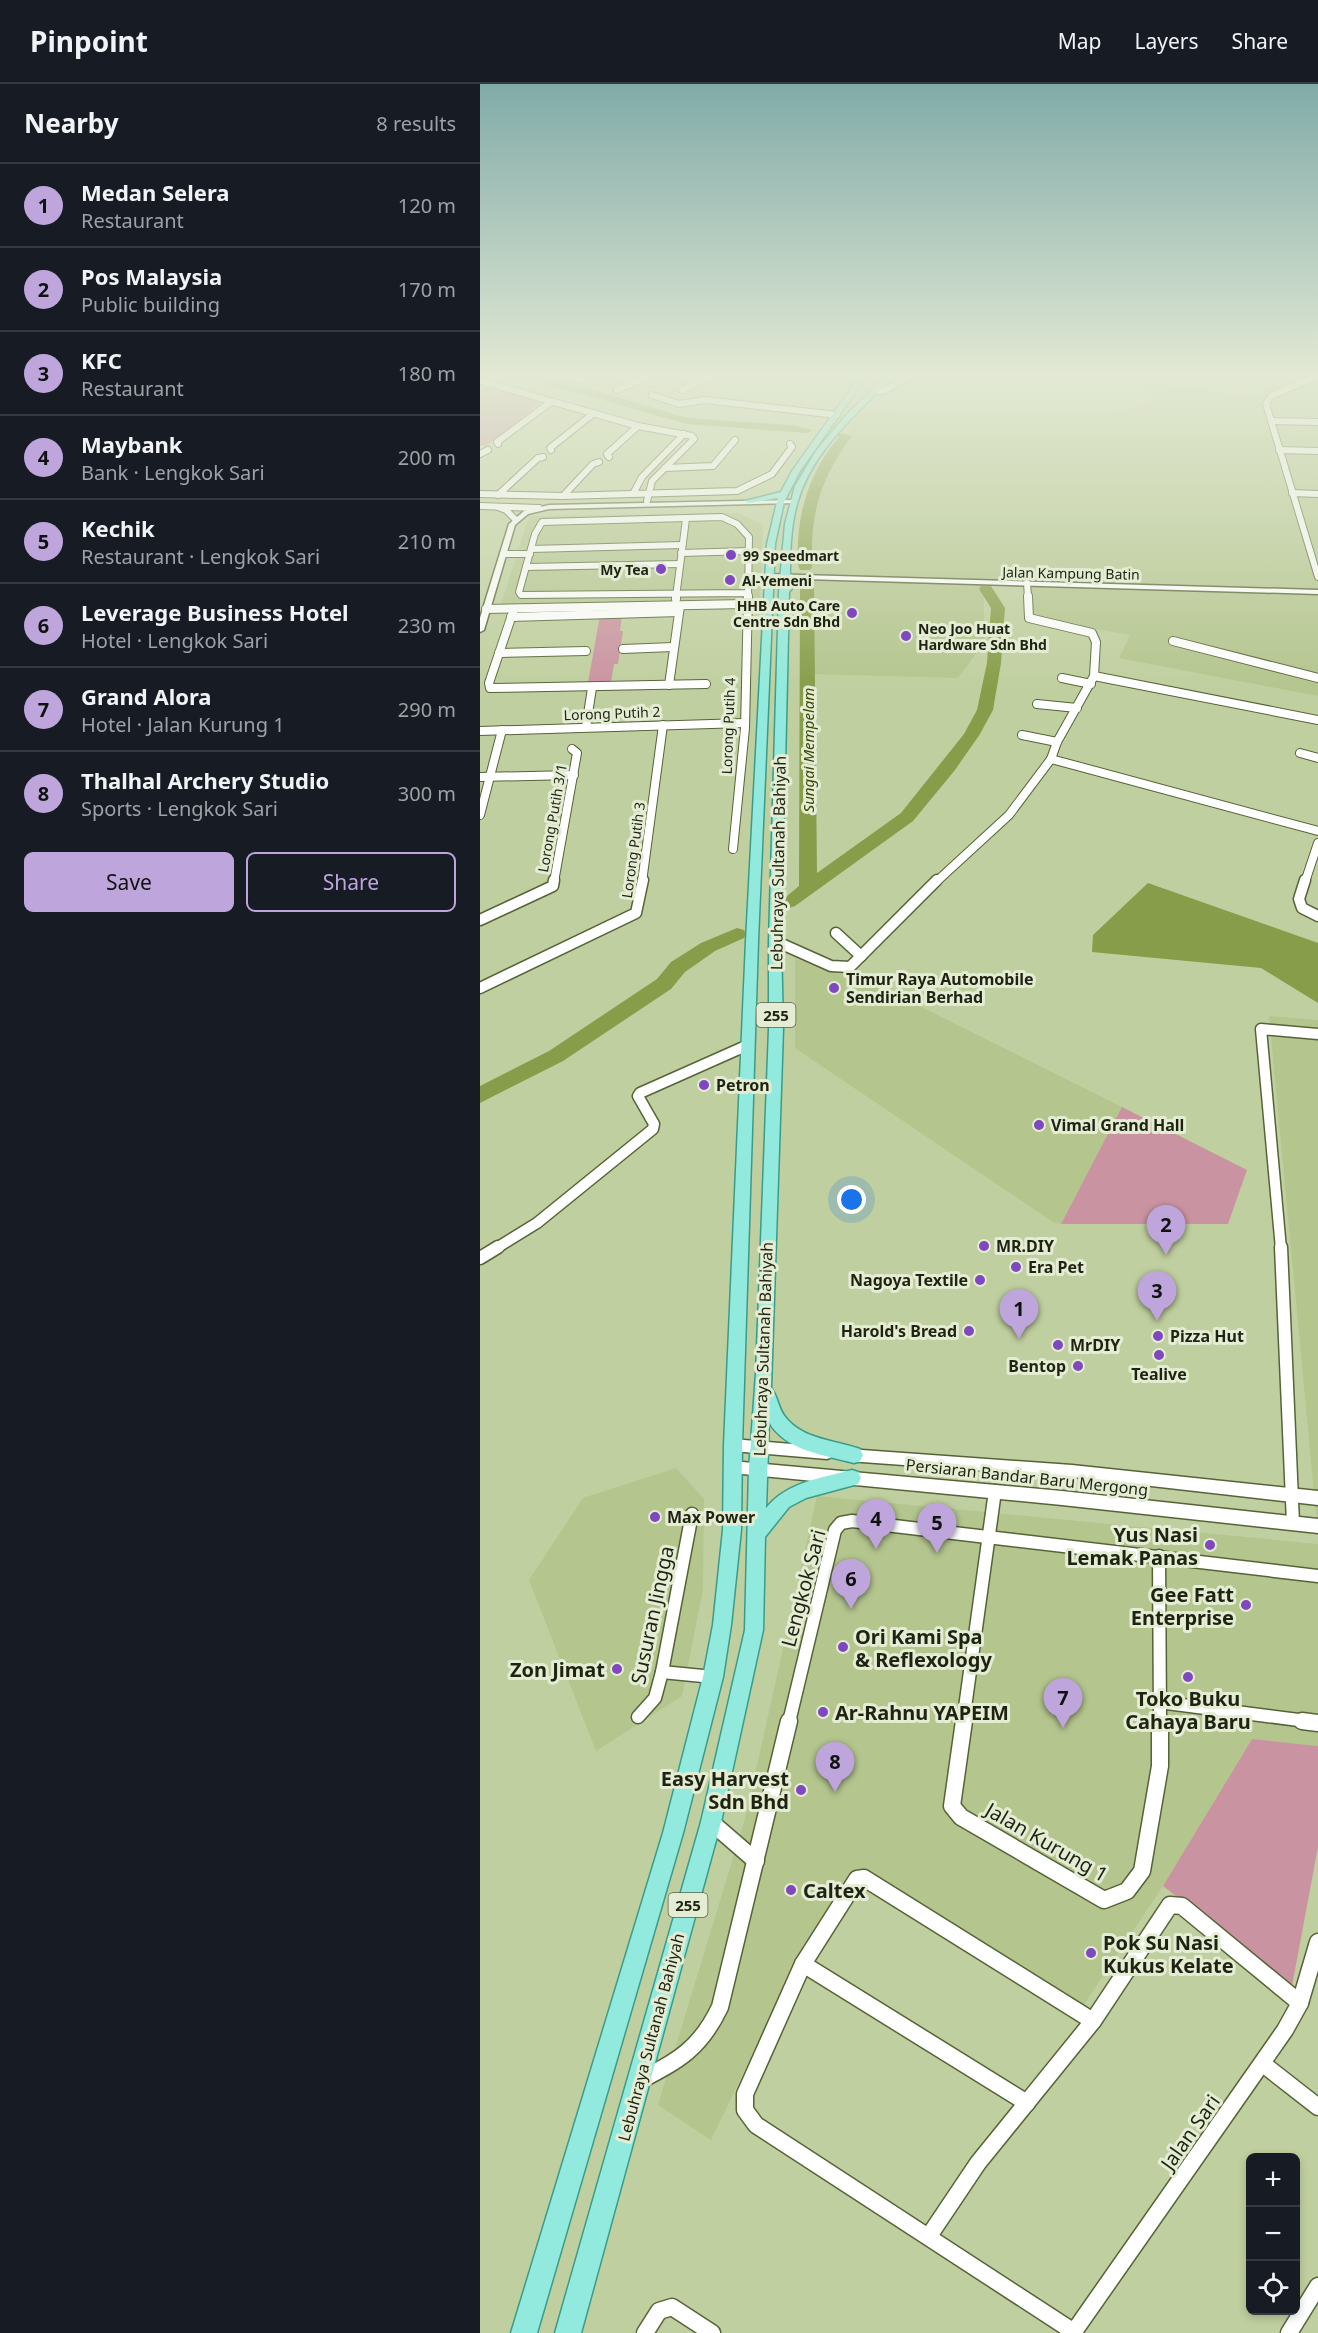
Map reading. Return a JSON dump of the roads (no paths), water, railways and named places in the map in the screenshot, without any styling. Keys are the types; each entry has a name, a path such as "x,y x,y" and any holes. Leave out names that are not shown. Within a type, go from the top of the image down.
{"main road":[{"name":"Lebuhraya Sultanah Bahiyah","path":"524,2333 673,1833 713,1677 729,1576 748,1045 771,544 780,504 793,481"},
{"name":"Lebuhraya Sultanah Bahiyah","path":"568,2333 711,1822 754,1630 758,1458 764,1373 776,1029 775,941 784,583 793,504 804,481"},
{"path":"745,503 770,508 780,504"},
{"path":"745,503 780,504"},
{"path":"785,564 804,578"},
{"path":"784,583 791,584 804,578"},
{"path":"760,766 781,766"},
{"path":"764,1373 770,1412 782,1430 799,1439 854,1455"},
{"path":"757,1533 783,1501 803,1491 852,1478"}],"street":[{"path":"498,495 513,481"},
{"path":"563,496 578,481"},
{"path":"633,494 640,481"},
{"path":"645,506 652,481"},
{"path":"480,494 563,496 742,490 757,481"},
{"path":"1288,481 1318,577"},
{"path":"1292,493 1318,494"},
{"path":"480,506 539,508 745,503"},
{"path":"780,504 793,504"},
{"path":"610,519 614,506"},
{"path":"498,507 506,510 515,519"},
{"path":"480,630 515,519 539,508"},
{"path":"503,554 530,552 682,549 749,551 747,534 728,518 610,519 539,523 530,552 519,592 521,595 747,593"},
{"path":"669,686 686,519"},
{"name":"Lorong Putih 4","path":"733,849 744,723 749,551"},
{"path":"526,567 680,564"},
{"name":"Jalan Kampung Batin","path":"770,579 784,583 804,578 824,578 1318,592"},
{"path":"775,941 831,966 850,967 967,851 1009,815 1051,759 1057,742 1093,680 1095,636 1079,628 1029,618 1027,583"},
{"path":"511,617 746,604"},
{"path":"486,609 678,608"},
{"path":"514,609 489,683 490,688 592,688 706,684"},
{"path":"1173,641 1318,678"},
{"path":"623,649 673,647"},
{"path":"499,652 586,651"},
{"path":"1062,678 1093,680 1318,720"},
{"path":"586,727 592,688"},
{"path":"1037,704 1077,708"},
{"name":"Lorong Putih 2","path":"480,730 744,723"},
{"name":"Lorong Putih 3","path":"480,988 636,914 645,864 663,725"},
{"path":"480,815 502,730"},
{"path":"1022,735 1057,742"},
{"name":"Lorong Putih 3/1","path":"480,920 553,885 574,775 576,753 572,749"},
{"path":"1300,753 1318,758"},
{"path":"1051,759 1318,831"},
{"path":"480,777 574,775"},
{"path":"1318,843 1299,902 1302,908 1318,916"},
{"path":"836,933 861,956"},
{"path":"1293,1523 1280,1236 1261,1029 1318,1034"},
{"path":"480,1258 537,1223 653,1129 654,1124 638,1096 639,1093 748,1045"},
{"name":"Persiaran Bandar Baru Mergong","path":"733,1445 758,1458 852,1478 1318,1526"},
{"name":"Persiaran Bandar Baru Mergong","path":"732,1467 758,1458 854,1455 1071,1470 1318,1498"},
{"name":"Jalan Kurung 1","path":"995,1491 952,1791 952,1806 961,1817 1104,1900 1122,1897 1134,1885 1142,1871 1160,1766 1159,1556"},
{"name":"Susuran Jingga","path":"638,1717 655,1698 662,1672 692,1514"},
{"name":"Lengkok Sari","path":"638,2082 690,2055 701,2044 712,2027 720,2007 835,1530 841,1523 852,1521 988,1536 1318,1576"},
{"path":"662,1672 713,1677"},
{"path":"1160,1702 1318,1723"},
{"path":"711,1822 756,1861"},
{"path":"1073,2332 756,2125 745,2109 745,2094 803,1964 857,1879 864,1878 1094,2021"},
{"path":"929,2236 978,2163 1094,2021 1170,1905 1182,1906 1300,2003"},
{"name":"Jalan Sari","path":"1073,2332 1263,2064 1300,2003 1318,1942"},
{"path":"803,1964 1027,2103"},
{"path":"1263,2064 1318,2107"},
{"path":"1289,2333 1318,2286"},
{"path":"645,2333 659,2311 672,2307 712,2333"}],"waterway":[{"name":"Sungai Mempelam","path":"805,567 805,532 817,481"},
{"name":"Sungai Mempelam","path":"807,587 808,888"},
{"path":"808,888 907,817 949,767 972,734 985,710 994,663 998,608 986,589"},
{"name":"Sungai Mempelam","path":"789,902 808,888"},
{"name":"Sungai Mempelam","path":"480,1095 556,1056 664,984 678,967 708,947 737,934"}],"place":[{"name":"99 Speedmart","path":"731,555"},
{"name":"My Tea","path":"661,569"},
{"name":"Al-Yemeni","path":"730,580"},
{"name":"HHB Auto Care Centre Sdn Bhd","path":"852,613"},
{"name":"Neo Joo Huat Hardware Sdn Bhd","path":"906,636"},
{"name":"Timur Raya Automobile Sendirian Berhad","path":"834,988"},
{"name":"Petron","path":"704,1085"},
{"name":"Vimal Grand Hall","path":"1039,1125"},
{"name":"MR.DIY","path":"984,1246"},
{"name":"Pos Malaysia","path":"1166,1255"},
{"name":"Era Pet","path":"1016,1267"},
{"name":"Nagoya Textile","path":"980,1280"},
{"name":"KFC","path":"1157,1321"},
{"name":"Harold's Bread","path":"969,1331"},
{"name":"Pizza Hut","path":"1158,1336"},
{"name":"Medan Selera","path":"1019,1339"},
{"name":"MrDIY","path":"1058,1345"},
{"name":"Tealive","path":"1159,1355"},
{"name":"Bentop","path":"1078,1366"},
{"name":"Max Power","path":"655,1517"},
{"name":"Yus Nasi Lemak Panas","path":"1210,1545"},
{"name":"Maybank","path":"876,1549"},
{"name":"Kechik","path":"937,1553"},
{"name":"Gee Fatt Enterprise","path":"1246,1605"},
{"name":"Leverage Business Hotel","path":"851,1609"},
{"name":"Ori Kami Spa & Reflexology","path":"843,1647"},
{"name":"Zon Jimat","path":"617,1669"},
{"name":"Toko Buku Cahaya Baru","path":"1188,1677"},
{"name":"Ar-Rahnu YAPEIM","path":"823,1712"},
{"name":"Grand Alora","path":"1063,1728"},
{"name":"Easy Harvest Sdn Bhd","path":"801,1790"},
{"name":"Thalhal Archery Studio","path":"835,1792"},
{"name":"Caltex","path":"791,1890"},
{"name":"Pok Su Nasi Kukus Kelate","path":"1091,1953"}]}
